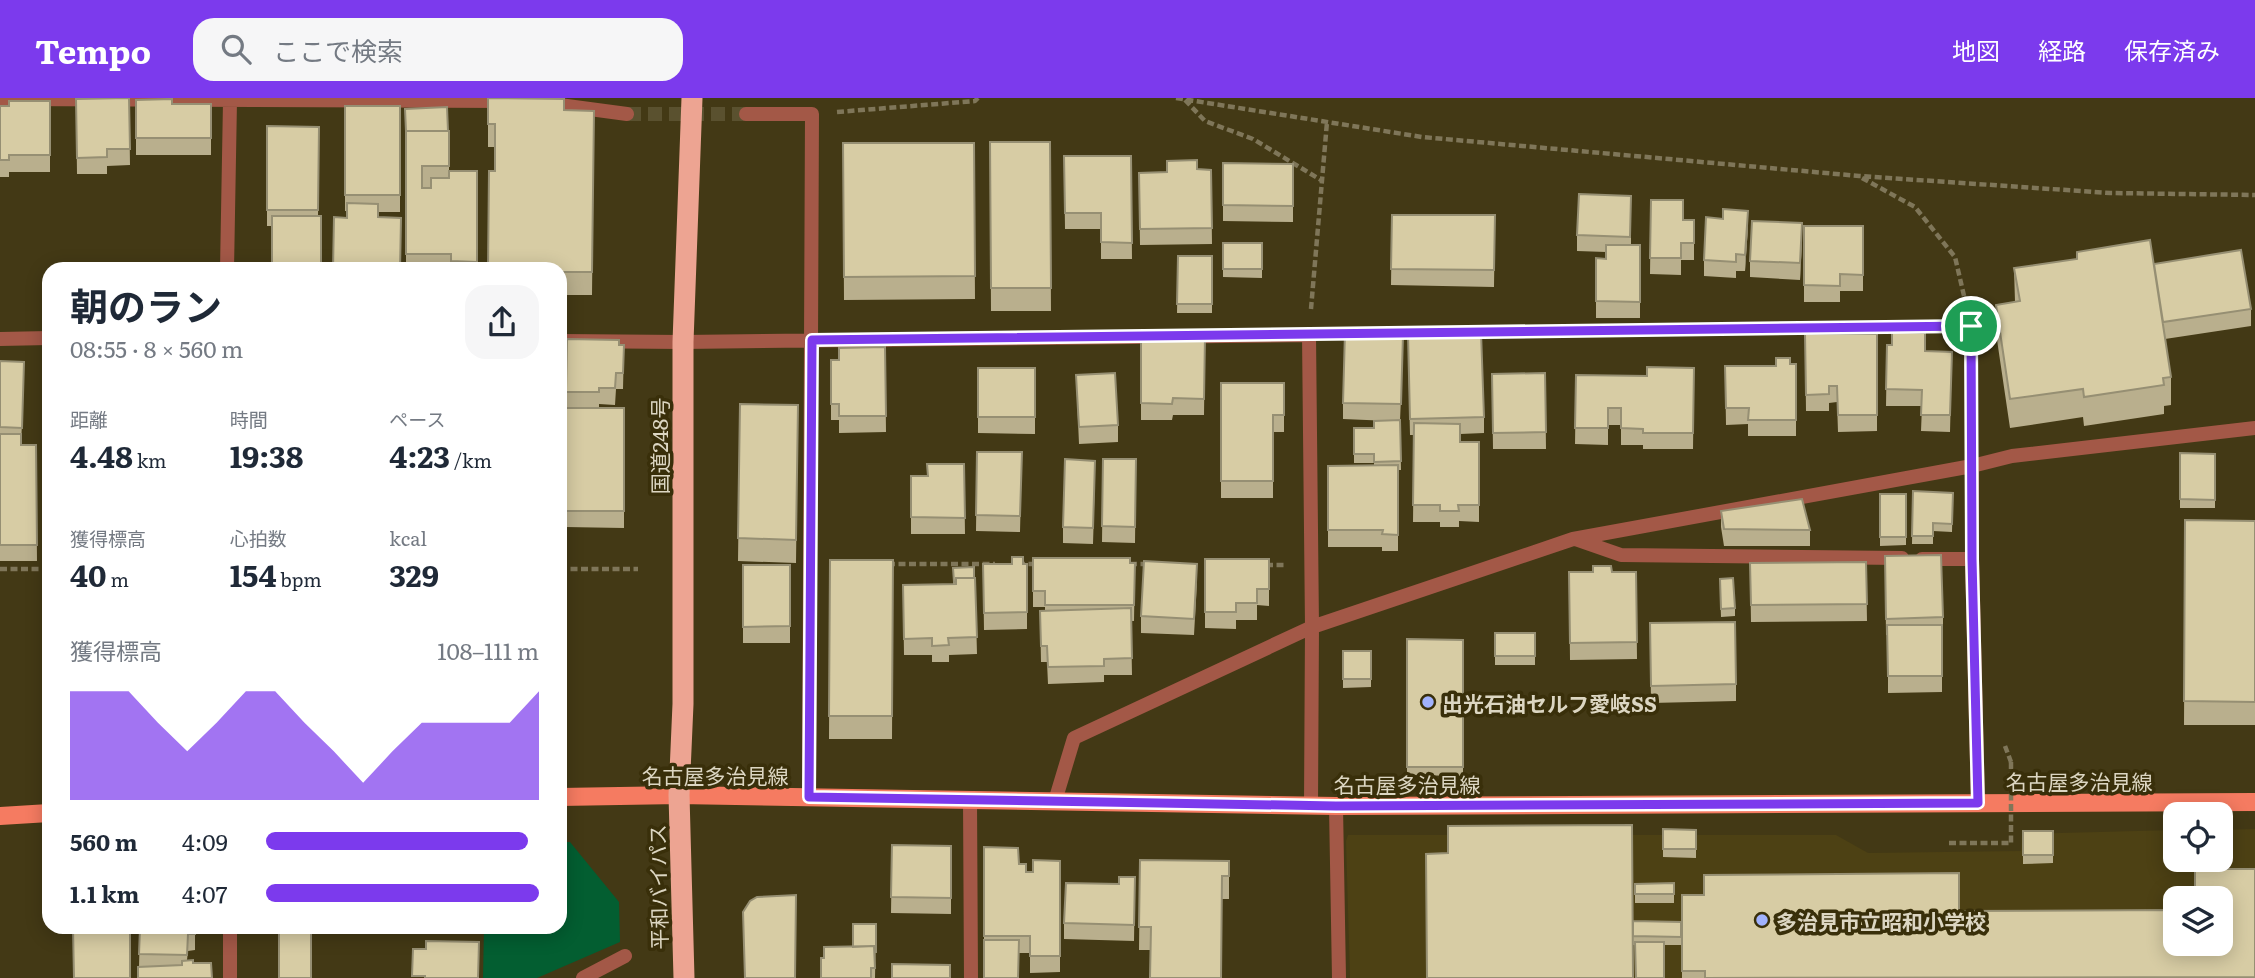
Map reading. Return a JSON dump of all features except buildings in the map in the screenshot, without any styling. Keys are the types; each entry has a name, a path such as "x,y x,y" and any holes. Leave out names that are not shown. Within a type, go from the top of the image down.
{"highway":[{"name":"国道248号","path":"679,795 683,704 683,342 692,98"},
{"name":"平和バイパス","path":"679,795 684,978"}],"main road":[{"name":"名古屋多治見線","path":"567,797 679,795 1336,806 2255,802"},
{"path":"0,816 42,813"}],"street":[{"path":"0,99 523,101 627,114"},
{"path":"227,262 230,101"},
{"path":"746,114 812,114 809,797"},
{"path":"567,341 1309,335 1311,805"},
{"path":"0,339 42,338"},
{"path":"1055,801 1074,738 1312,627 1573,538 1972,466 2012,456 2255,428"},
{"path":"1972,466 1978,803"},
{"path":"1573,538 1621,555 1972,559"},
{"path":"970,800 971,978"},
{"path":"1336,806 1339,978"},
{"path":"230,934 230,978"},
{"path":"583,978 625,956"}],"path":[{"path":"812,114 975,102 978,98"},
{"path":"1176,98 1422,137 1859,176 2110,193 2255,195"},
{"path":"1185,100 1205,121 1253,139 1321,180"},
{"path":"1309,335 1327,122"},
{"path":"1859,176 1915,207 1955,257 1971,326 1972,466"},
{"path":"1378,334 1971,326"},
{"path":"880,564 1047,564"},
{"path":"1116,564 1158,564"},
{"path":"1255,565 1311,565"},
{"path":"0,569 42,569"},
{"path":"567,569 638,569"},
{"path":"1949,843 2011,843 2011,762"}],"shaded area":[{"name":"多治見市立昭和小学校","path":"2255,829 2255,978 1350,978 1348,835 1836,835 1868,853 2021,851 2022,834 2163,830 2163,872 2233,872 2233,830"}],"green space":[{"path":"567,842 570,842 619,902 620,942 537,978 483,978 484,934 567,934"}],"tunnel":[{"path":"627,114 746,114"}],"place":[{"name":"出光石油セルフ愛岐SS","path":"1428,702"},
{"name":"多治見市立昭和小学校","path":"1762,920"}],"route":[{"path":"1971,326 1972,559 1978,803 1336,806 809,797 812,340 1971,326"}]}
